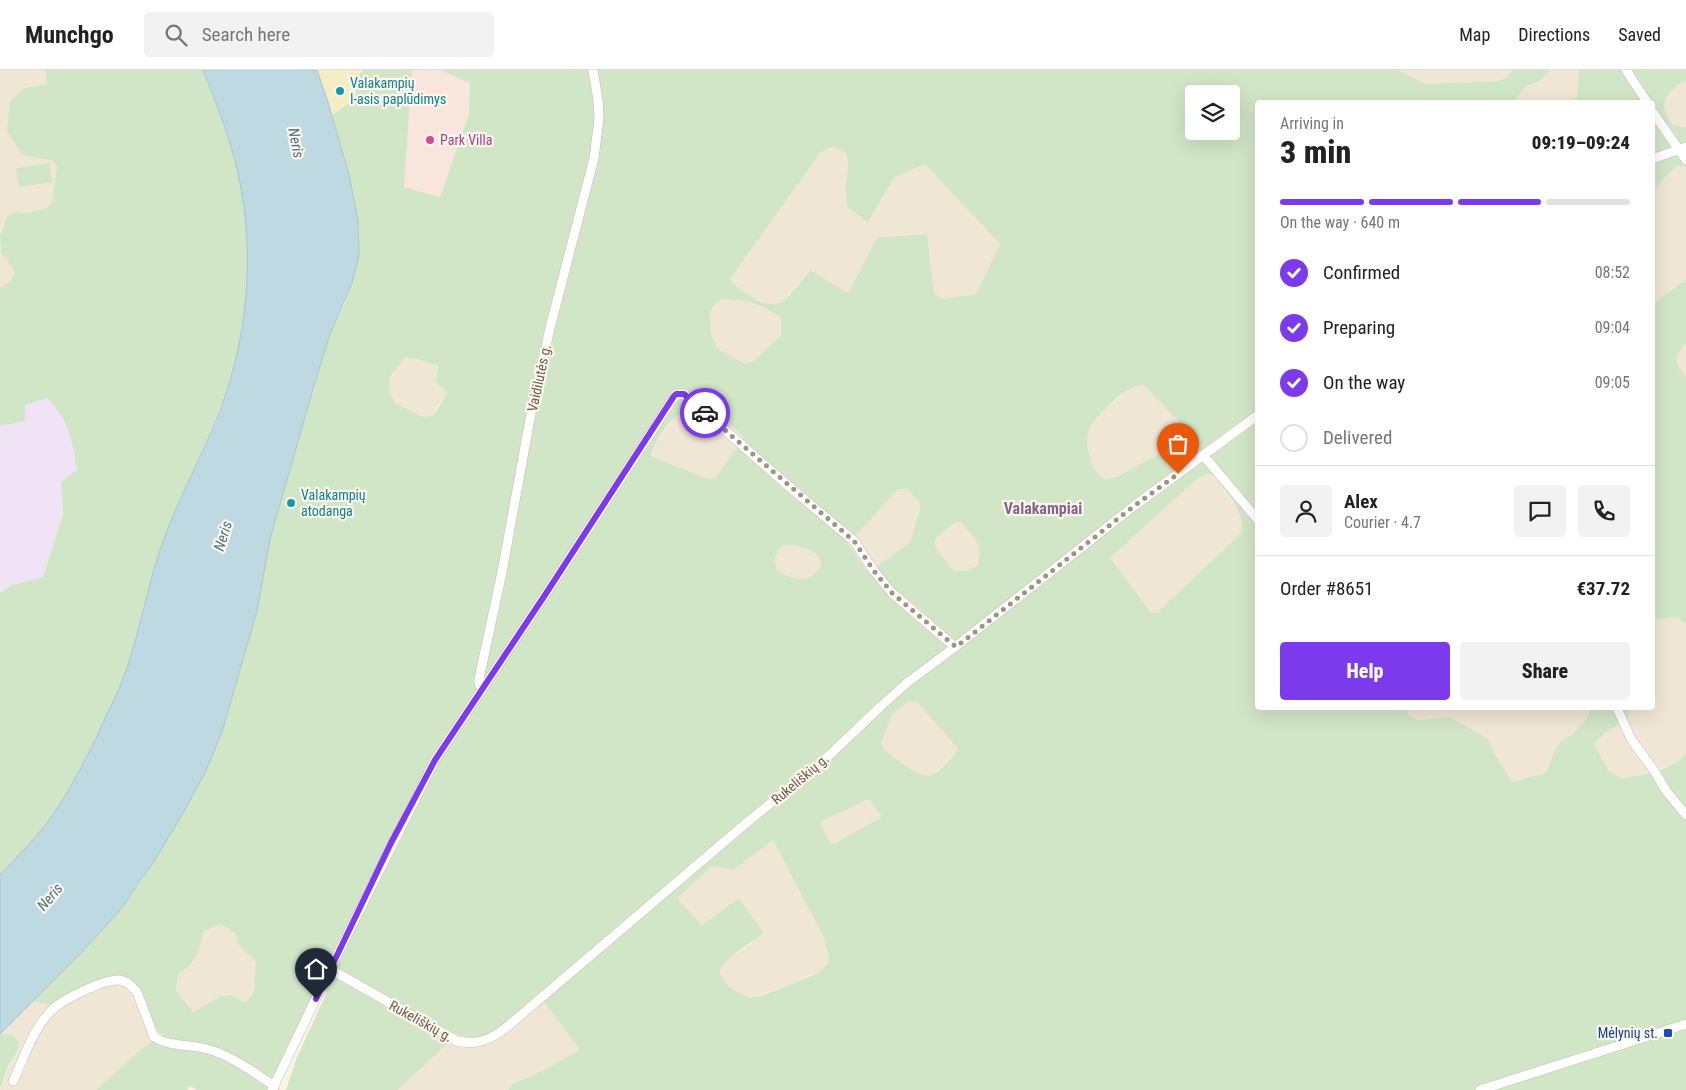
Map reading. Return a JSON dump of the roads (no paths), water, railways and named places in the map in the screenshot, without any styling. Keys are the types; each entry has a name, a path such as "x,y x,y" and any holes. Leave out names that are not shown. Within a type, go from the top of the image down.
{"street":[{"name":"Vaidilutės g.","path":"482,687 479,684 479,679 502,572 532,408 550,328 594,158 599,118 592,70"},
{"path":"1626,70 1646,100"},
{"path":"1655,115 1682,149 1686,160"},
{"path":"1655,158 1682,149"},
{"path":"14,1081 33,1038 53,1009 100,983 120,979 132,986 137,992 154,1037 168,1044 208,1049 227,1057 274,1088 391,843 435,760 676,394 684,394 854,541 874,571 892,593 956,647"},
{"name":"Rukeliškių g.","path":"330,968 457,1041 472,1043 489,1040 508,1026 751,819 818,766 880,706 908,682 956,647 1134,506 1255,417"},
{"path":"1203,455 1255,516"},
{"path":"1619,710 1631,739 1653,768 1666,792 1686,815"},
{"path":"1480,1090 1686,1024"}],"water":[{"name":"Neris","path":"203,70 317,70 349,175 358,220 359,255 352,283 329,337 314,386 270,539 257,611 222,732 205,773 153,863 121,909 81,953 0,1034 0,875 42,830 61,802 86,758 117,694 132,653 151,579 166,532 220,410 238,349 247,286 246,223 242,192 232,149"}],"place":[{"name":"Valakampių I-asis paplūdimys","path":"340,91"},
{"name":"Park Villa","path":"430,140"},
{"name":"Valakampių atodanga","path":"291,503"},
{"name":"Mėlynių st.","path":"1668,1033"}],"district":[{"name":"Valakampiai","path":"1043,508"}]}
